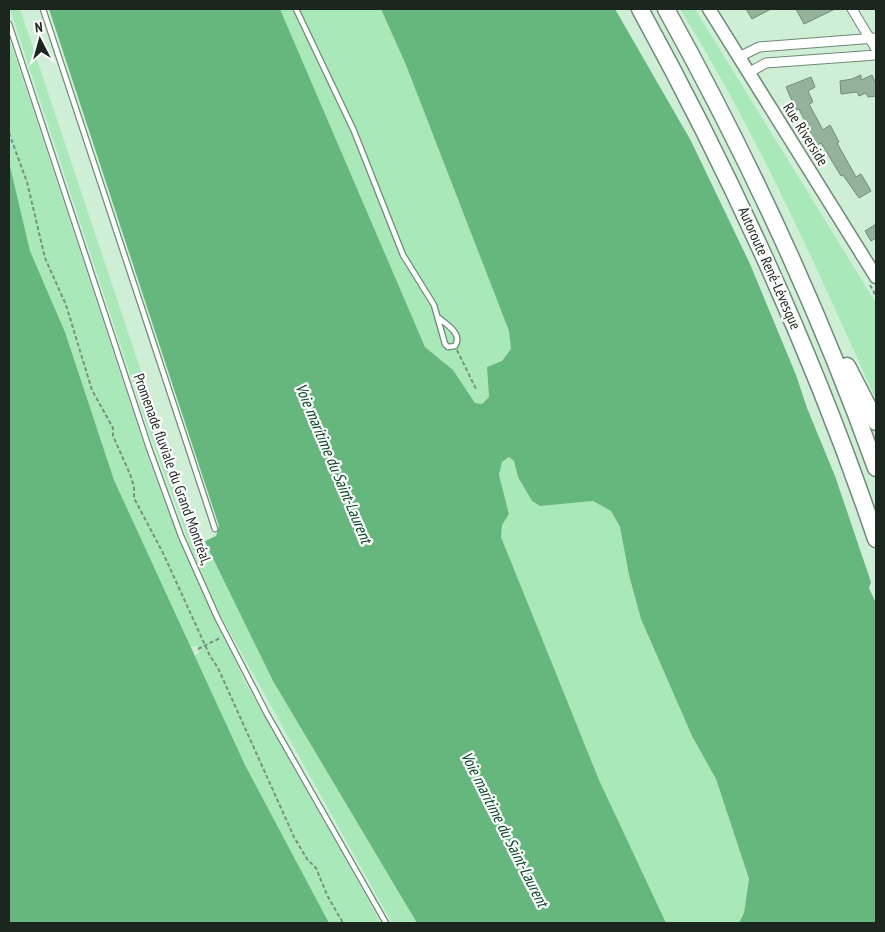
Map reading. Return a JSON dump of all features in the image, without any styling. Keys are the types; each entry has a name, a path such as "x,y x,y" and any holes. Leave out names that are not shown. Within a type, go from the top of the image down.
{"highway":[{"name":"Autoroute René-Lévesque","path":"640,9 713,147 771,269 828,407 876,539"},
{"name":"Autoroute René-Lévesque","path":"666,9 739,146 796,269 838,368 876,468"},
{"path":"796,269 876,422"}],"street":[{"name":"Rue Riverside","path":"709,9 873,279"},
{"path":"852,9 873,38 876,49"},
{"path":"739,57 759,48 873,38"},
{"path":"748,72 766,63 876,55"}],"lane":[{"path":"43,9 215,529"},
{"path":"296,9 354,131 403,255 434,305 439,318 444,344 448,347 455,346 458,340 457,335 439,318"},
{"name":"Promenade fluviale du Grand Montréal,","path":"9,24 149,448 181,536 226,636 267,714 386,923"}],"path":[{"path":"9,133 27,182 45,258 66,305 92,390 113,428 113,436 134,487 134,498 163,553 294,837 307,859 316,868 327,895 343,923"},
{"path":"873,279 876,296"},
{"path":"455,346 476,389"},
{"path":"198,649 226,636"}],"shaded area":[{"path":"10,9 20,9 163,437 200,539 205,541 273,681 417,923 392,923 218,611 191,548 148,429"},
{"path":"280,9 381,9 406,65 509,331 511,349 502,361 487,367 489,397 482,404 475,403 453,370 425,347"},
{"path":"680,9 695,9 876,303 876,400 808,250 760,152 735,104"},
{"path":"9,38 150,463 179,540 245,682 381,923 329,923 245,765 195,656 199,653 197,646 191,647 114,480 65,332 30,251 9,162"},
{"path":"509,457 514,461 518,477 532,501 540,506 593,501 611,511 620,528 629,575 641,619 692,736 716,779 749,880 744,913 739,923 666,923 599,780 501,537 502,525 509,513 499,475 502,462"}],"water":[{"name":"Voie maritime du Saint-Laurent","path":"49,9 280,9 425,347 453,370 475,403 482,404 489,397 487,367 502,361 511,349 509,331 406,65 381,9 615,9 691,141 750,264 835,476 871,582 869,588 876,603 876,923 739,923 744,913 749,879 716,779 692,736 641,619 629,575 620,527 611,511 593,501 540,506 532,501 518,477 514,461 509,457 502,462 499,475 509,514 502,525 501,537 599,780 666,923 417,923 273,681 205,541 216,536 219,526"},
{"path":"9,162 30,251 65,332 114,480 245,765 329,923 9,923"}],"building":[{"path":"746,9 771,9 752,19"},
{"path":"796,9 835,9 804,24"},
{"path":"861,75 861,80 872,75 876,84 876,96 868,97 866,93 859,96 857,92 841,94 840,81"},
{"path":"811,77 815,87 808,91 813,102 809,104 823,130 830,125 839,142 837,143 856,177 861,174 871,191 859,198 843,175 841,176 821,143 817,145 804,124 806,123 799,109 796,110 786,87"},
{"path":"876,224 876,238 871,241 865,231"}]}
